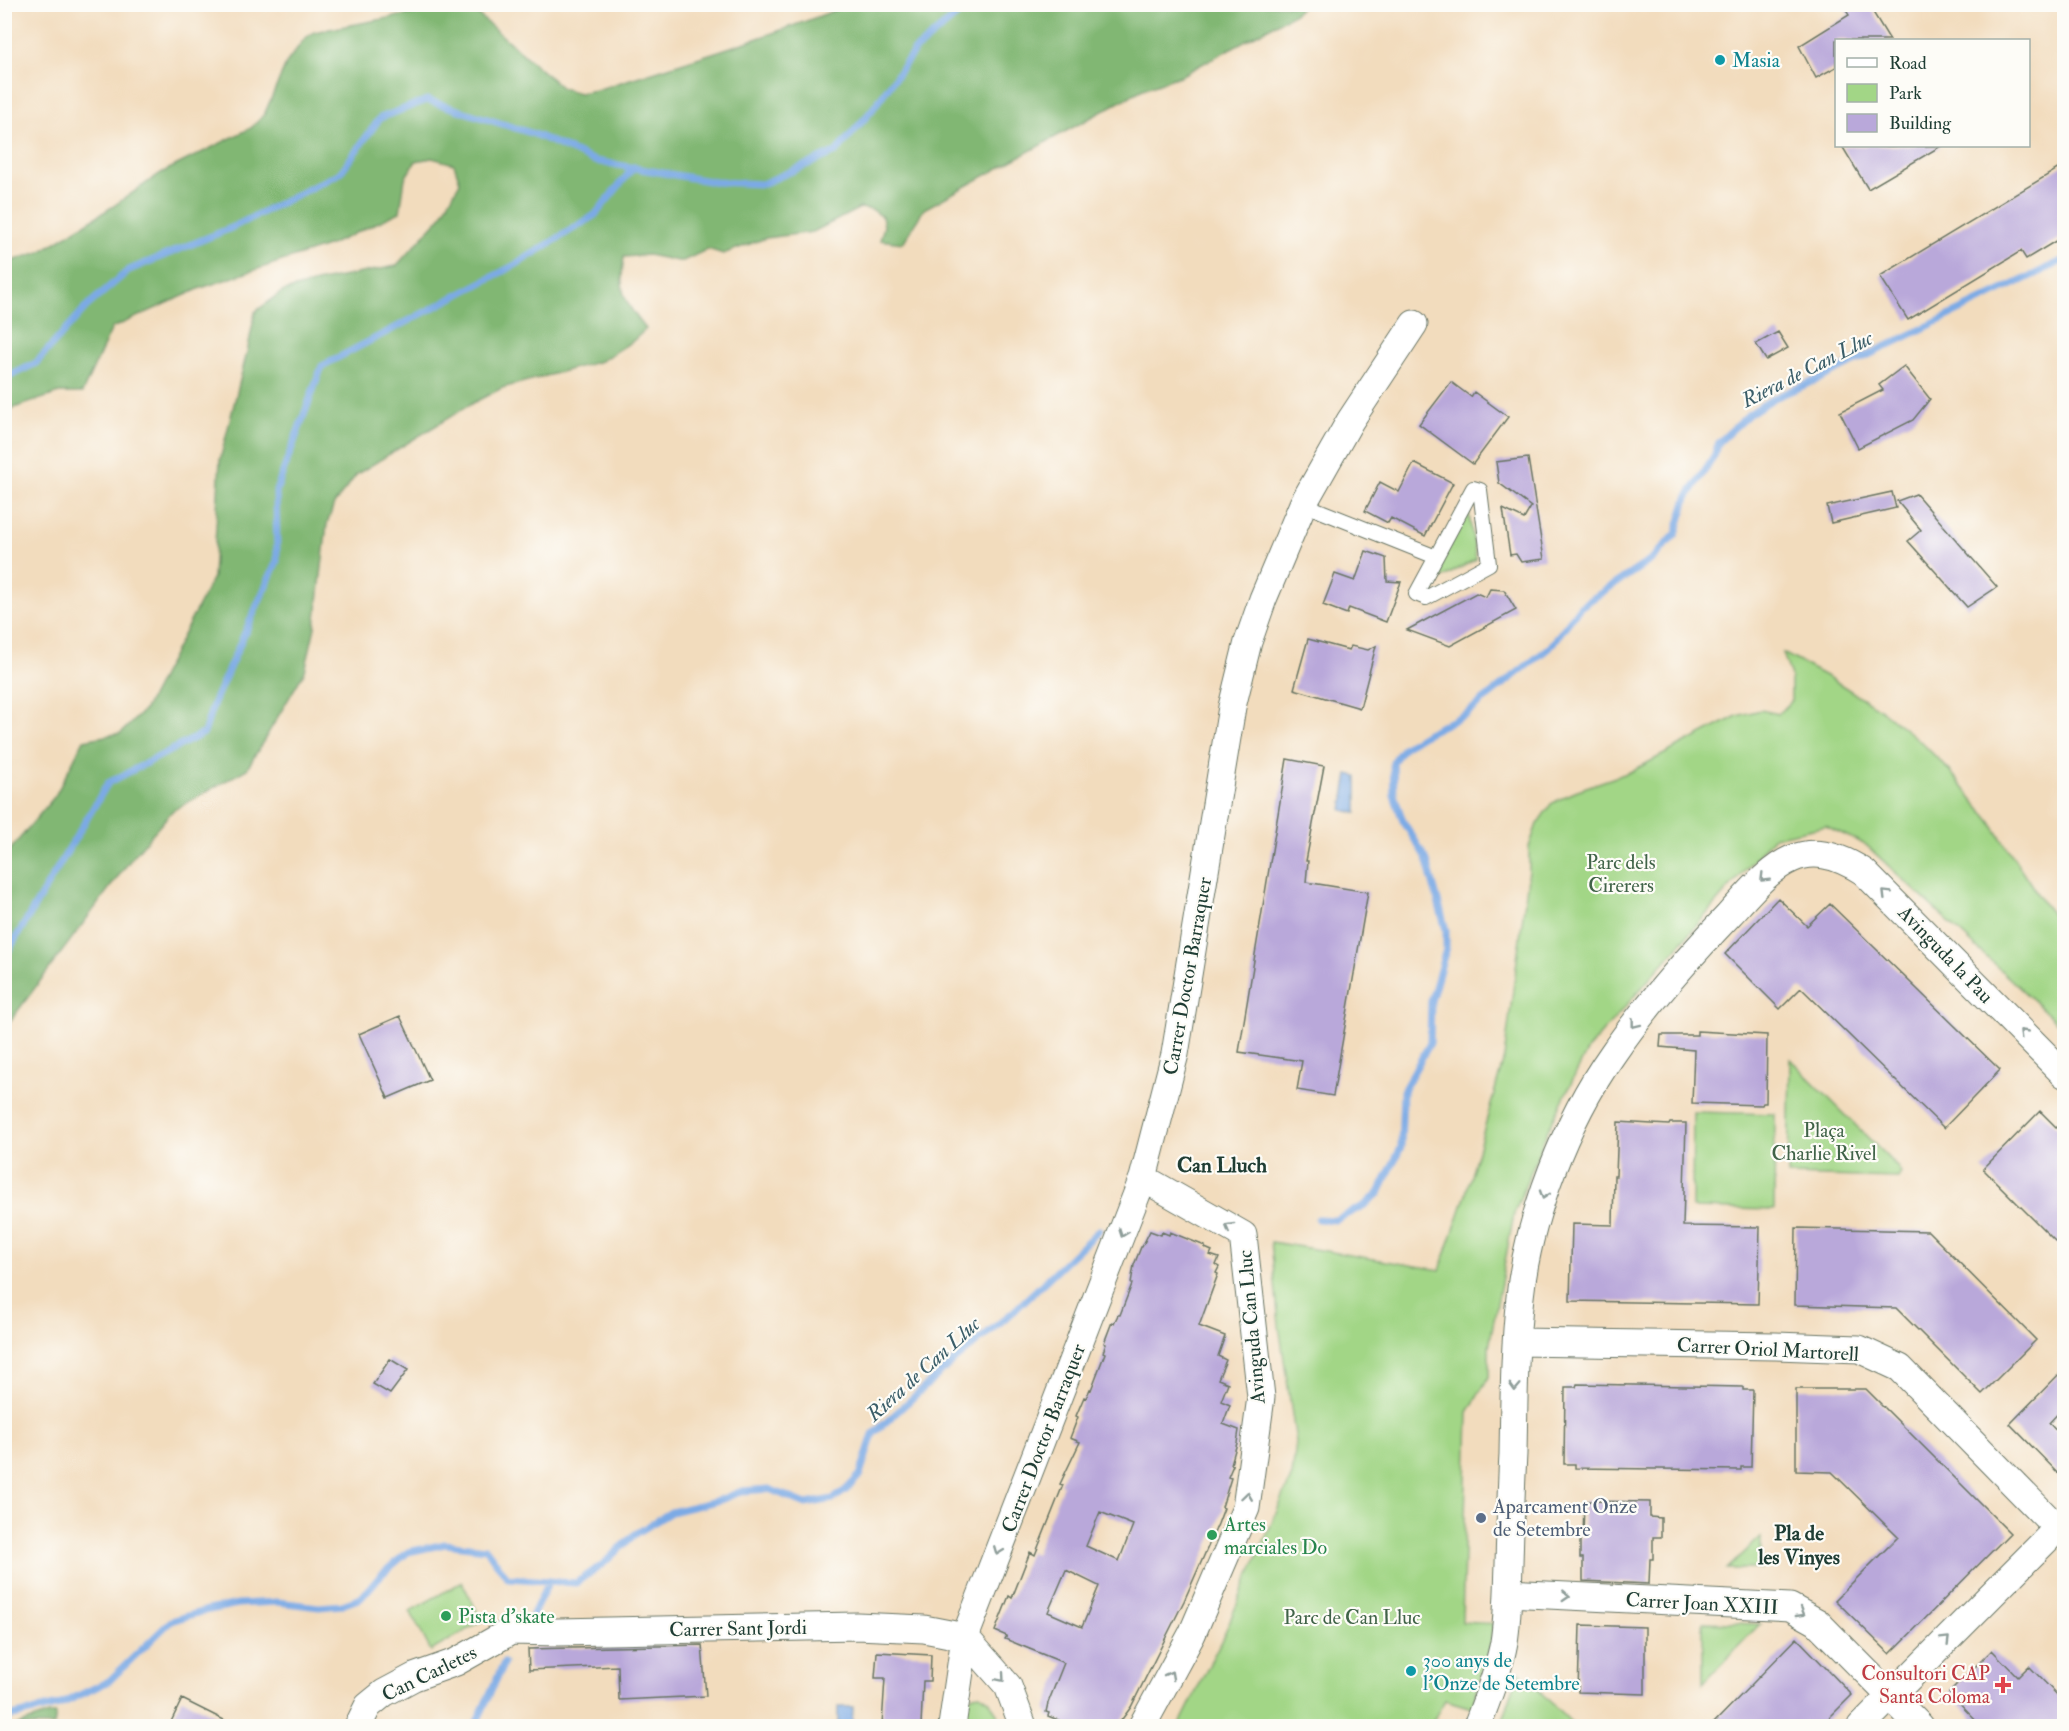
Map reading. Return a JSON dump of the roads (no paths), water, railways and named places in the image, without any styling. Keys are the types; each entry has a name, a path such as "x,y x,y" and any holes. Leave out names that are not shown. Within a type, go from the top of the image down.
{"street":[{"name":"Carrer Doctor Barraquer","path":"952,1726 965,1637 1143,1178 1175,1054 1232,706 1248,642 1263,599 1303,504 1350,421 1414,324"},
{"name":"Avinguda la Pau","path":"1516,1342 1520,1296 1530,1239 1547,1184 1592,1085 1611,1055 1691,955 1769,873 1785,861 1800,855 1831,856 1848,861 1864,872 2064,1074"},
{"name":"Avinguda Can Lluc","path":"1142,1726 1192,1634 1245,1508 1261,1397 1243,1235 1143,1178"},
{"name":"Carrer Oriol Martorell","path":"1516,1342 1859,1349 1900,1368 2061,1525"},
{"path":"1477,1726 1504,1643 1508,1593 1516,1342"},
{"path":"1861,1726 2061,1525"},
{"name":"Carrer Joan XXIII","path":"1508,1593 1790,1607 1817,1622 1920,1726"},
{"name":"Carrer Sant Jordi","path":"511,1630 558,1632 856,1626 924,1629 965,1637"},
{"name":"Can Carletes","path":"358,1726 368,1707 384,1693 414,1677 456,1662 511,1630"},
{"path":"965,1637 1008,1686 1023,1726"}],"lane":[{"path":"1473,488 1480,490 1489,564 1426,598 1416,594 1436,557 1473,488"},
{"path":"1303,504 1436,557"}],"water":[{"path":"1348,774 1357,776 1357,813 1342,810"},
{"path":"838,1707 853,1707 852,1726 838,1726"}],"waterway":[{"path":"4,379 36,363 87,306 129,270 231,228 340,173 380,118 427,100 534,134 595,161 715,182 762,184 836,152 872,110 914,51 962,11 1001,4"},
{"path":"4,958 108,783 204,733 214,702 277,561 276,491 322,366 515,265 595,215 634,167"},
{"name":"Riera de Can Lluc","path":"1318,1219 1336,1220 1365,1205 1379,1193 1401,1147 1403,1091 1430,1043 1431,1001 1446,949 1446,930 1426,858 1403,821 1394,795 1393,762 1404,747 1466,714 1550,647 1580,607 1651,560 1676,534 1687,498 1714,456 1719,442 1749,414 1774,398 1819,379 2064,260"},
{"name":"Riera de Can Lluc","path":"4,1718 59,1705 109,1681 171,1621 238,1604 278,1602 319,1607 342,1605 361,1598 382,1574 408,1552 445,1544 486,1549 508,1578 576,1583 603,1564 634,1535 671,1512 720,1500 742,1491 769,1489 806,1504 833,1499 846,1490 860,1475 873,1434 950,1364 1014,1311 1099,1230"},
{"path":"533,1614 549,1581"},
{"path":"475,1726 504,1663"}],"place":[{"name":"Masia","path":"1720,60"},
{"name":"Aparcament Onze de Setembre","path":"1481,1518"},
{"name":"Artes marciales Do","path":"1212,1535"},
{"name":"Pista d'skate","path":"446,1616"},
{"name":"300 anys de l'Onze de Setembre","path":"1411,1671"},
{"name":"Consultori CAP Santa Coloma","path":"2003,1685"}],"district":[{"name":"Can Lluch","path":"1222,1165"},
{"name":"Pla de les Vinyes","path":"1799,1545"}],"park label":[{"name":"Parc dels Cirerers","path":"1621,874"},
{"name":"Plaça Charlie Rivel","path":"1824,1142"},
{"name":"Parc de Can Lluc","path":"1352,1617"}]}
